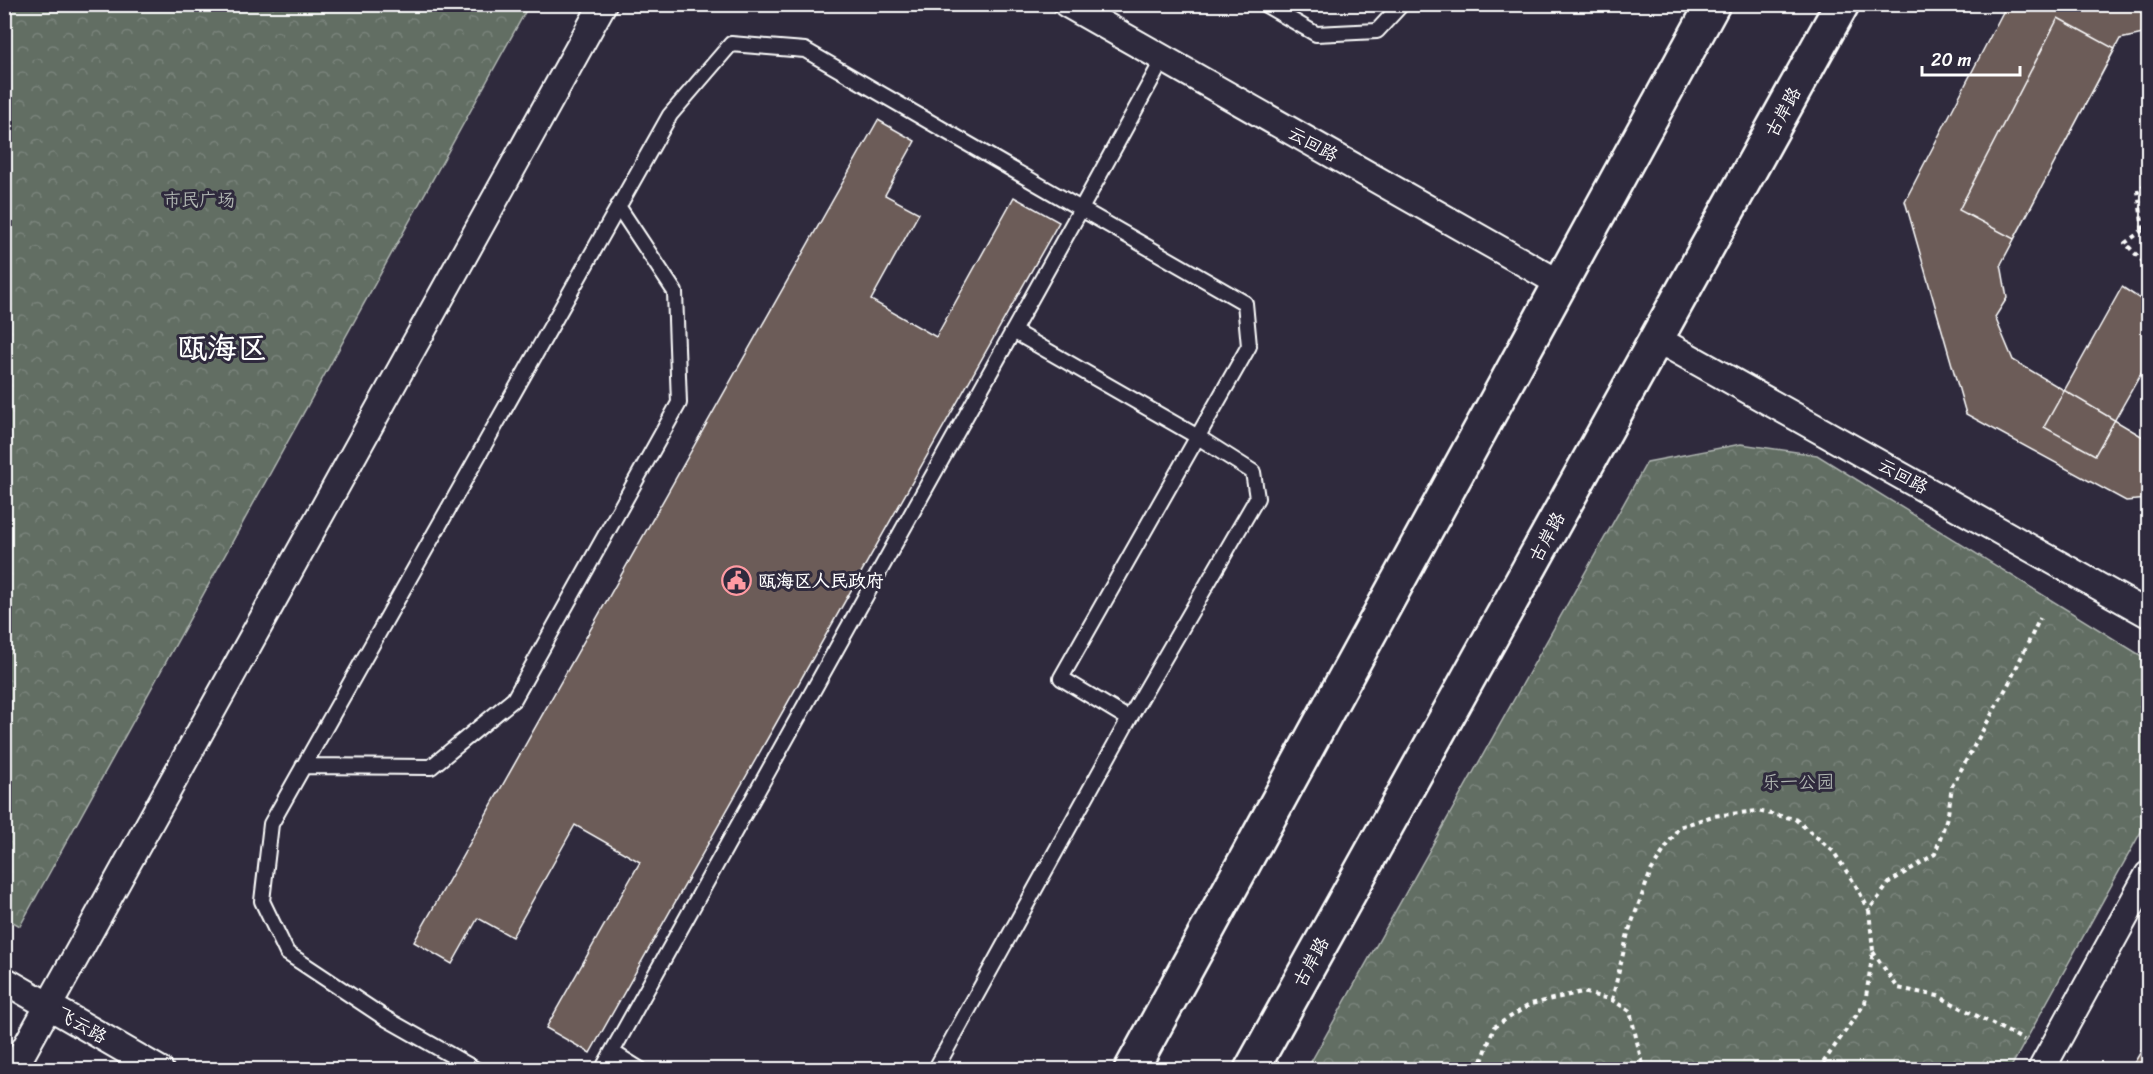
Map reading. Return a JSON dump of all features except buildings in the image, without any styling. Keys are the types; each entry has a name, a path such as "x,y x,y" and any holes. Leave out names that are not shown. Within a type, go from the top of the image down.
{"street":[{"path":"13,1070 603,4"},
{"name":"云回路","path":"1066,4 1561,284"},
{"path":"1131,1070 1713,4"},
{"name":"古岸路","path":"1251,1070 1842,4"},
{"name":"云回路","path":"1657,339 2148,614"},
{"path":"2041,1070 2148,875"},
{"name":"飞云路","path":"4,980 160,1070"}],"lane":[{"path":"1264,4 1316,34 1377,31 1402,4"},
{"path":"477,1070 385,1018 287,953 262,900 271,824 670,115 731,44 806,50 1245,303 1249,346 1061,678 1129,719"},
{"path":"602,1070 1163,59"},
{"path":"303,766 431,767 514,699 679,403 675,292 618,206"},
{"path":"935,1070 1129,719 1257,498 1253,472 1198,437 1013,331"},
{"path":"612,1052 641,1070"}],"path":[{"path":"2143,230 2138,191 2148,181"},
{"path":"2143,230 2148,232"},
{"path":"2143,230 2125,243 2148,267"},
{"path":"1869,910 1890,882 1935,854 1947,814 1952,786 2010,683 2040,618"},
{"path":"1612,1000 1628,933 1651,871 1679,827 1713,816 1757,812 1795,819 1833,851 1856,884 1869,910 1873,951 1865,1004 1818,1070"},
{"path":"1873,951 1899,988 1938,996 2026,1041"},
{"path":"1479,1070 1494,1027 1531,1004 1582,992 1612,1000 1630,1011 1641,1059 1646,1070"}],"green space":[{"name":"市民广场","path":"5,4 529,5 20,926 4,917"},
{"name":"乐一公园","path":"1741,444 1817,455 2148,660 2148,819 2010,1069 1307,1069 1647,462"}],"place":[{"name":"瓯海区人民政府","path":"737,581"}],"district":[{"name":"瓯海区","path":"222,348"}]}
